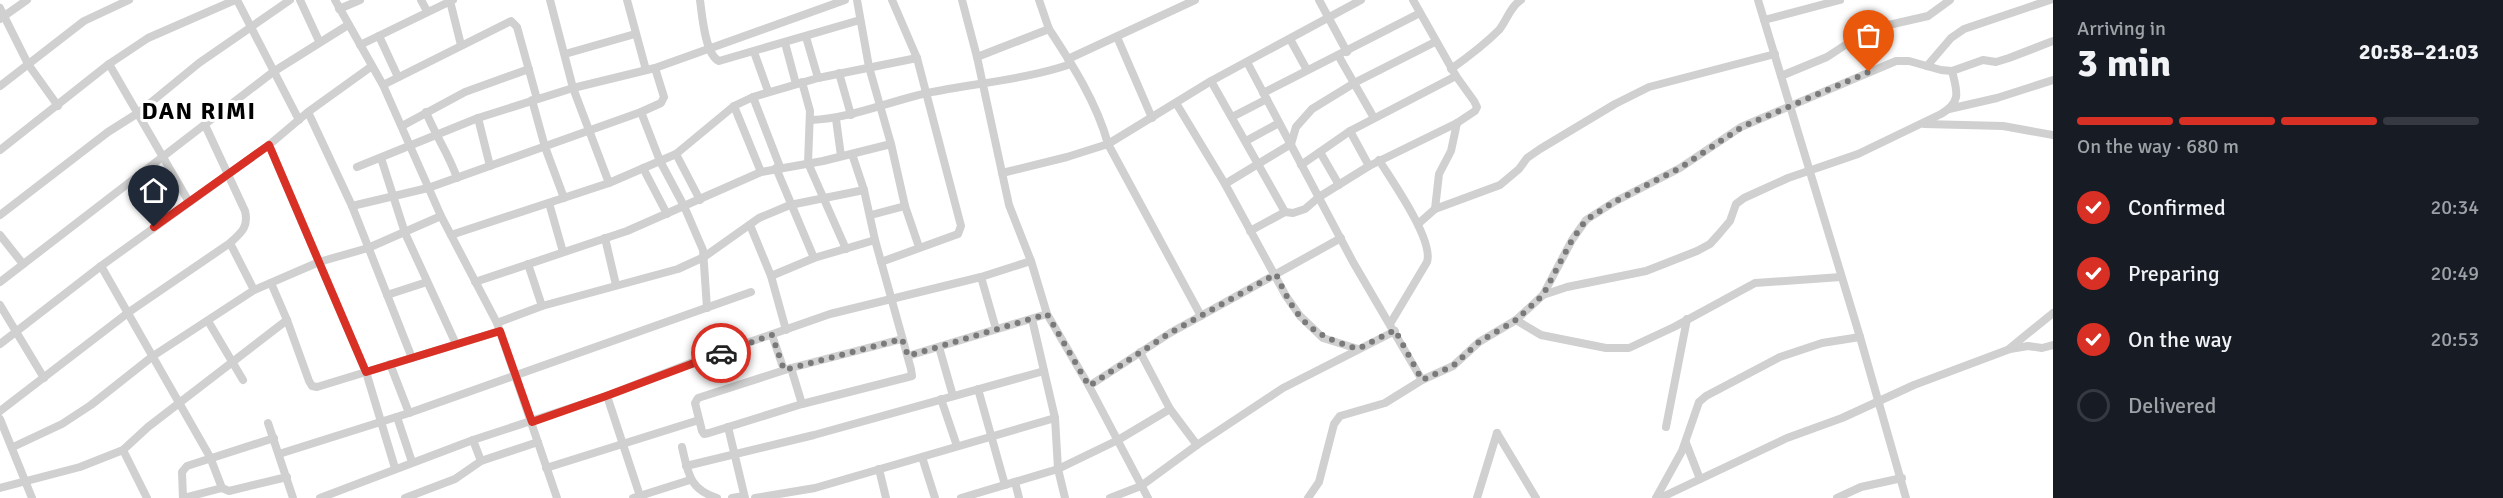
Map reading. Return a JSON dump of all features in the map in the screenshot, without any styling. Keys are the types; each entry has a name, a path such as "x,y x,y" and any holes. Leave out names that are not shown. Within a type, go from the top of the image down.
{"street":[{"path":"27,0 2,14 28,64 58,106"},
{"path":"0,86 84,21 129,0"},
{"path":"0,150 109,64 148,38 236,0 299,120"},
{"path":"0,215 108,132 138,112 199,63 290,0"},
{"path":"300,0 319,41"},
{"path":"335,0 382,85 441,216 499,327 556,498"},
{"path":"339,9 360,0"},
{"path":"421,0 427,11"},
{"path":"550,0 573,88 609,183"},
{"path":"352,206 428,188 590,131 661,103 664,97 635,34 627,0"},
{"path":"700,0 709,47 714,58 719,62 860,20"},
{"path":"357,167 478,118 573,88 651,69 845,0"},
{"path":"857,0 869,67 891,144 905,206 919,247"},
{"path":"881,262 958,234 961,226 917,58 892,0"},
{"path":"962,0 977,57 1009,205 1031,261 1047,314 1089,386 1148,498"},
{"path":"1040,0 1049,29 1070,61 1101,122 1108,144 1201,316"},
{"path":"811,120 851,116 926,94 1041,73 1195,0"},
{"path":"1319,0 1330,18 1342,53 1374,118"},
{"path":"1002,173 1108,144 1211,81 1361,0"},
{"path":"1250,231 1285,212 1293,213 1305,209 1319,197 1379,160 1472,115 1477,107 1474,100 1453,73 1413,0"},
{"path":"1301,165 1350,131 1453,73 1500,29 1514,4 1521,0"},
{"path":"1758,0 1811,171 1906,498"},
{"path":"1764,20 1840,0"},
{"path":"1781,76 1827,57 1871,30 1928,16 1950,0"},
{"path":"1927,66 1951,38 1964,29 2050,0"},
{"path":"360,45 452,1 460,45"},
{"path":"1232,117 1307,70 1420,13"},
{"path":"382,85 511,21 517,27 529,69 545,147 564,198"},
{"path":"0,282 163,159 273,72 319,41 348,25"},
{"path":"977,57 1049,29"},
{"path":"565,54 635,34"},
{"path":"379,36 398,77"},
{"path":"806,37 818,78"},
{"path":"1117,37 1152,117"},
{"path":"1290,39 1307,70"},
{"path":"1308,498 1319,482 1334,424 1340,416 1385,403 1422,380 1453,366 1479,342 1516,320 1543,295 1572,240 1586,220 1614,202 1680,168 1742,127 1896,61 1909,61 1952,71 1983,60 1996,62 2053,41"},
{"path":"1225,184 1291,144 1296,128 1312,109 1356,82 1435,42"},
{"path":"785,43 811,120 808,163 846,249"},
{"path":"754,52 768,92"},
{"path":"1418,224 1435,209 1500,185 1519,169 1527,158 1540,149 1615,104 1649,87 1774,54"},
{"path":"451,235 609,183 676,154 734,106 753,97 839,73 917,58"},
{"path":"1247,62 1341,238 1422,380"},
{"path":"109,64 189,201"},
{"path":"0,344 101,266 269,145 309,112 372,66"},
{"path":"402,126 465,92 529,69"},
{"path":"1949,109 1957,95 1952,71"},
{"path":"839,73 851,116"},
{"path":"1543,295 1567,287 1646,272 1696,251 1710,244 1730,221 1736,204 1744,198 1788,178 1858,154 1949,109 1997,98 2053,80"},
{"path":"1211,81 1285,212"},
{"path":"753,97 790,205 814,258"},
{"path":"1176,103 1225,184 1286,296 1310,327 1323,338 1358,349"},
{"path":"734,106 761,172"},
{"path":"309,112 352,206 412,358"},
{"path":"426,112 435,135 448,153 457,178"},
{"path":"641,112 660,161 684,206 704,257 706,308"},
{"path":"478,118 490,166"},
{"path":"836,119 841,156"},
{"path":"1246,141 1279,123"},
{"path":"1435,209 1439,174 1451,151 1457,123"},
{"path":"0,411 129,312 230,243 243,231 247,220 205,124"},
{"path":"1921,124 2003,126 2053,135"},
{"path":"1350,131 1369,166"},
{"path":"475,282 627,231 761,172 891,144"},
{"path":"269,145 366,372 395,468"},
{"path":"1320,152 1339,184"},
{"path":"676,154 700,200"},
{"path":"852,154 871,215 875,240 912,373 909,377 802,404 704,434 695,403 698,398 788,369 902,339"},
{"path":"381,158 405,233 456,344"},
{"path":"1110,498 1141,486 1197,445 1283,388 1358,349 1393,327 1429,257 1418,224 1379,160"},
{"path":"643,168 667,214"},
{"path":"271,283 312,386 324,386 456,344 499,327 542,306 678,268 704,257 759,219 790,205 864,190"},
{"path":"549,203 563,252"},
{"path":"871,215 905,206"},
{"path":"13,447 62,424 91,405 153,356 254,290 319,262 368,248 441,216"},
{"path":"750,225 771,276 786,330"},
{"path":"0,235 23,264"},
{"path":"605,238 616,285"},
{"path":"1089,386 1140,352 1201,316 1341,238"},
{"path":"771,276 814,258 875,240"},
{"path":"230,243 254,290"},
{"path":"320,498 336,495 395,468 473,440 532,422 830,315 981,277 1031,261"},
{"path":"528,264 542,306"},
{"path":"101,266 210,457 222,488"},
{"path":"981,277 996,329"},
{"path":"1516,320 1541,335 1618,349 1629,348 1755,283 1841,277"},
{"path":"387,295 427,282"},
{"path":"279,454 381,423 751,292"},
{"path":"0,305 44,378"},
{"path":"2010,349 2053,313"},
{"path":"908,356 1047,314"},
{"path":"1032,319 1054,418 1059,469 1065,498"},
{"path":"0,488 80,467 123,450 148,427 287,320"},
{"path":"1666,427 1687,320"},
{"path":"208,321 243,380"},
{"path":"772,335 802,404"},
{"path":"1658,498 1686,442 1699,402 1706,396 1780,357 1822,343 1860,337"},
{"path":"1658,498 1787,438 1842,418 1878,400 2010,349 2028,346 2042,348 2053,345"},
{"path":"939,346 953,396"},
{"path":"1140,352 1170,409 1197,445"},
{"path":"390,364 409,413"},
{"path":"686,466 814,435 1044,371"},
{"path":"978,389 1005,485"},
{"path":"606,396 623,445 636,497 690,480"},
{"path":"941,399 957,446"},
{"path":"961,498 1059,469 1118,440 1170,409"},
{"path":"397,417 412,462"},
{"path":"755,498 815,488 1054,418"},
{"path":"0,419 32,498"},
{"path":"546,468 699,420"},
{"path":"268,423 293,498"},
{"path":"728,427 745,497 732,498"},
{"path":"1477,498 1497,433 1536,498"},
{"path":"274,438 194,462 182,472 183,498 222,488 229,491 287,477"},
{"path":"473,440 481,461"},
{"path":"405,498 455,479 481,461 538,442"},
{"path":"1686,442 1700,480"},
{"path":"682,447 690,480 703,492 717,498"},
{"path":"123,450 147,498"},
{"path":"922,457 935,498"},
{"path":"879,469 886,498"},
{"path":"1837,498 1861,487 1902,478"},
{"path":"1015,482 1019,498"}],"way so far":[{"path":"721,353 772,335 784,370 902,339 908,356 1047,314 1089,386 1170,333 1276,274 1286,296 1300,316 1323,338 1358,349 1395,330 1422,380 1453,366 1479,342 1516,320 1543,295 1572,240 1586,220 1614,202 1680,168 1742,127 1869,72"}],"district":[{"name":"DAN RIMI","path":"199,111"}],"route":[{"path":"154,227 269,145 366,372 500,331 532,422 721,353"}]}
